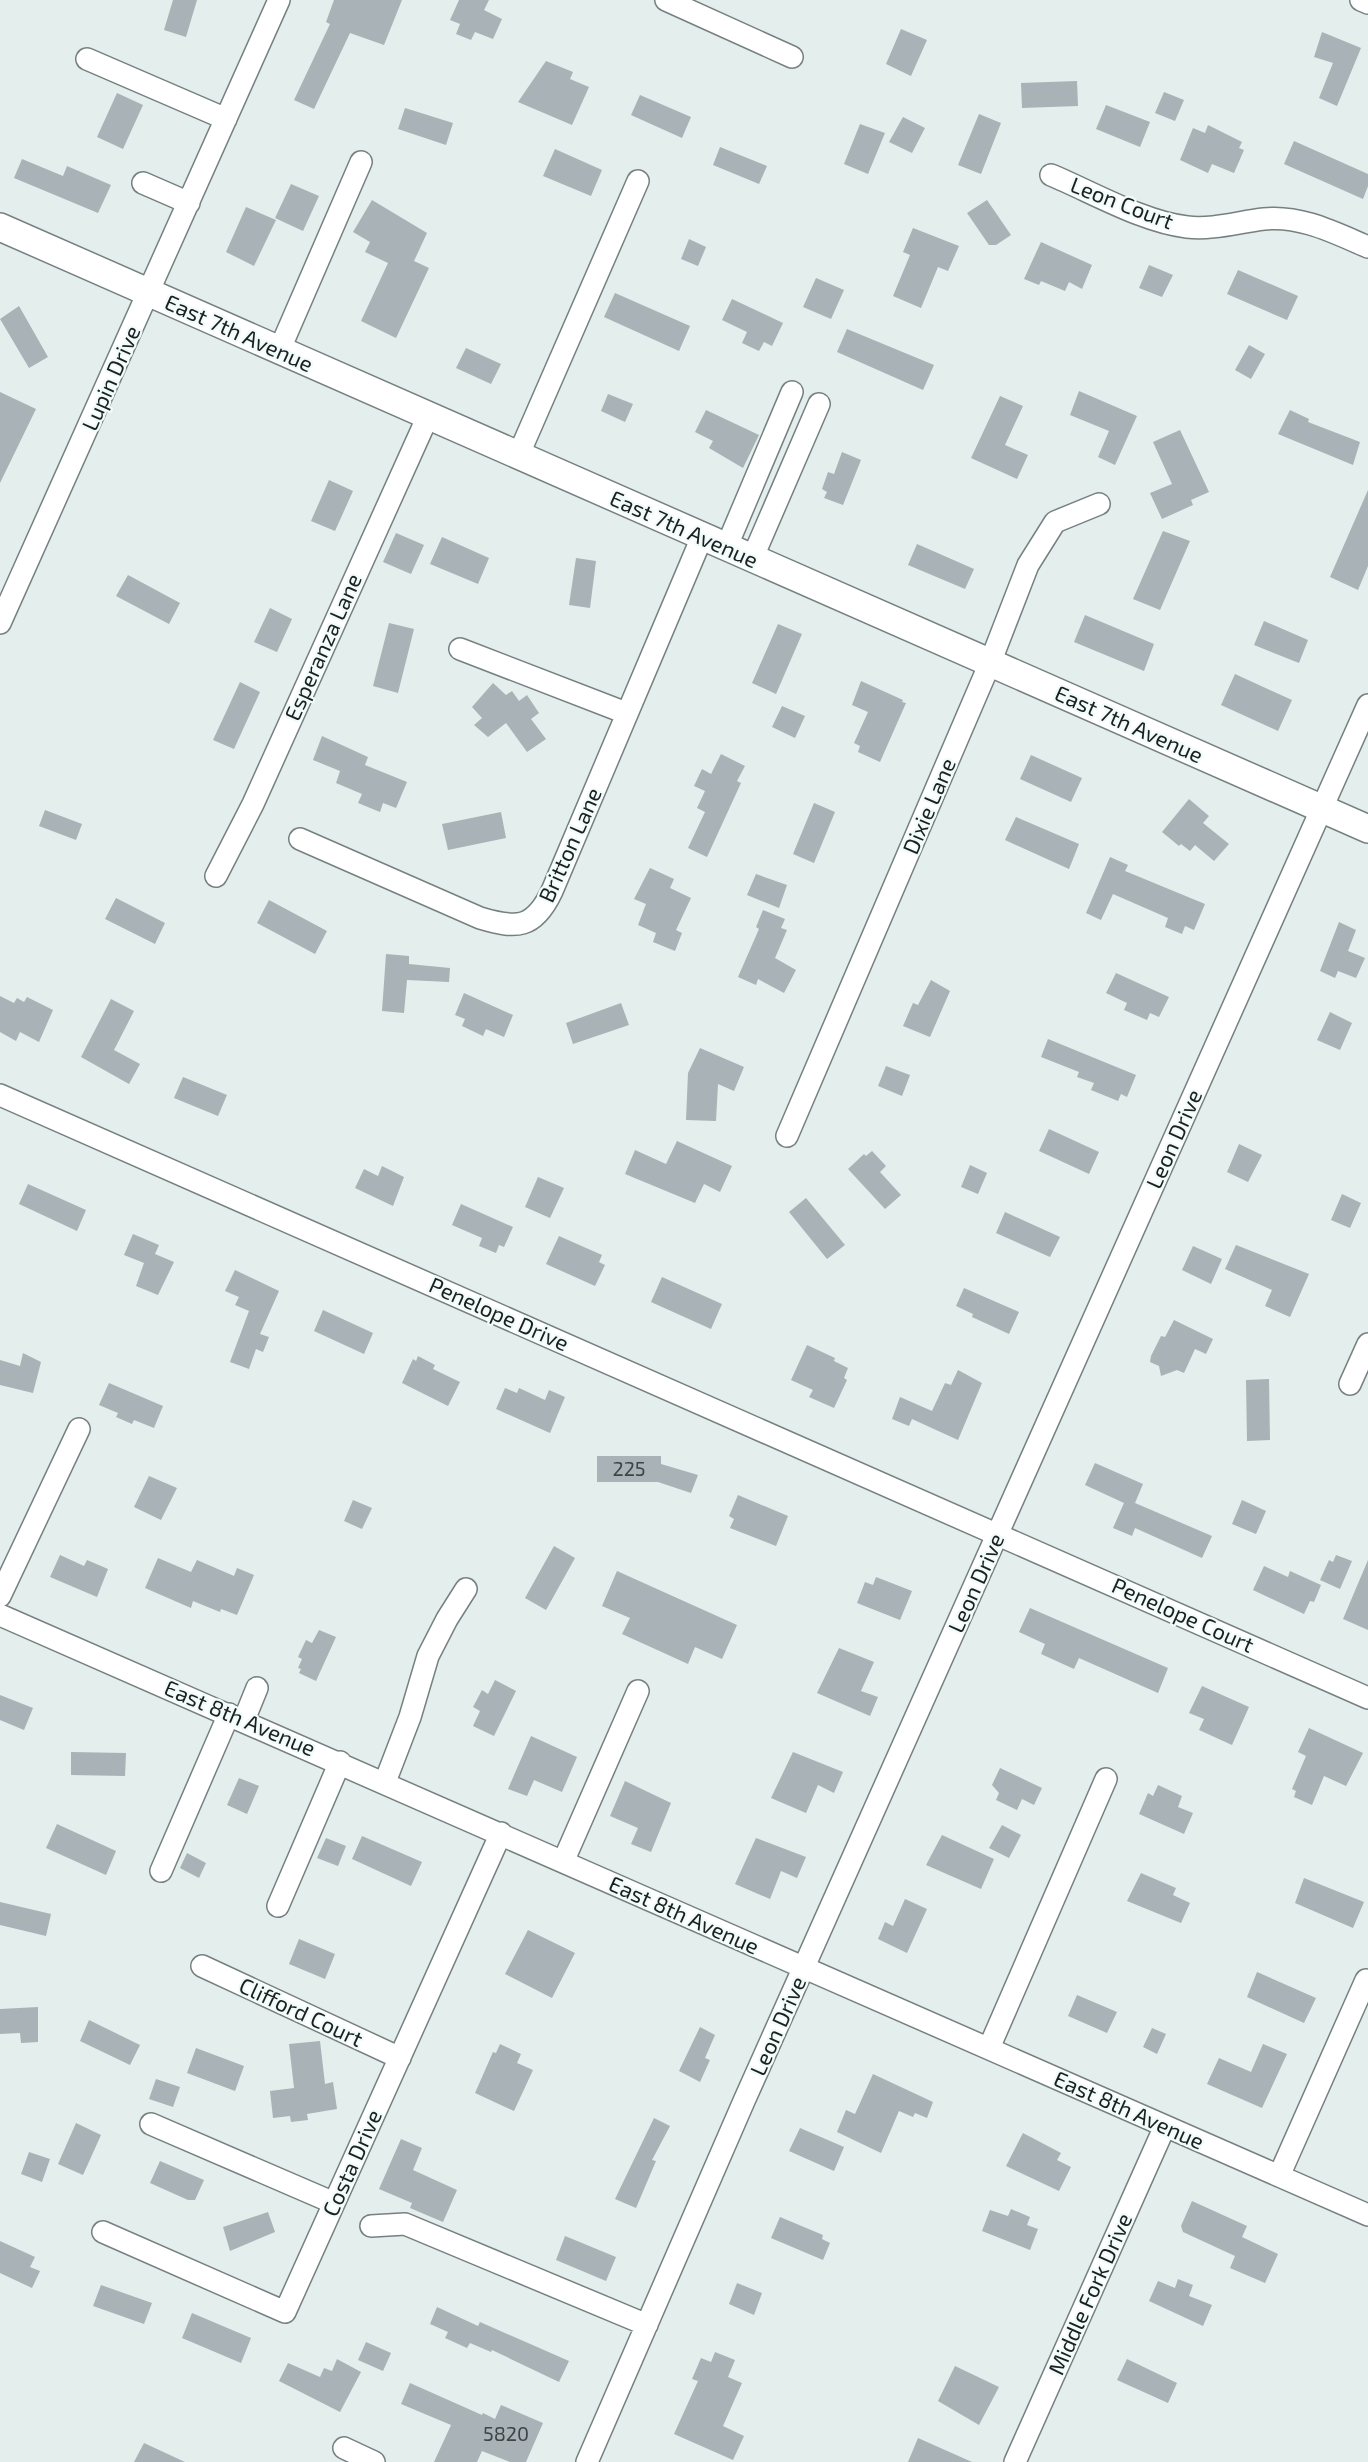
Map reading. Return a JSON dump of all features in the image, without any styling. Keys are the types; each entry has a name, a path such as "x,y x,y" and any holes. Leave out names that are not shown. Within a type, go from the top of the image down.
{"main road":[{"name":"East 7th Avenue","path":"0,227 1368,830"}],"street":[{"name":"Lupin Drive","path":"0,623 279,0"},
{"path":"666,0 792,57"},
{"path":"1361,0 1368,3"},
{"path":"87,58 226,119"},
{"path":"279,351 361,162"},
{"name":"Leon Court","path":"1051,175 1159,221 1187,227 1216,228 1265,219 1290,219 1316,225 1368,247"},
{"path":"518,456 638,181"},
{"path":"142,183 189,203"},
{"name":"Britton Lane","path":"300,839 480,918 504,926 523,924 535,917 545,906 626,713 792,392"},
{"path":"753,559 819,404"},
{"name":"Esperanza Lane","path":"216,876 252,804 428,416"},
{"name":"Dixie Lane","path":"787,1136 990,663 1028,566 1055,522 1099,504"},
{"path":"460,649 626,713"},
{"name":"Leon Drive","path":"587,2462 804,1968 1368,705"},
{"name":"Penelope Drive","path":"0,1095 998,1533"},
{"path":"1350,1384 1368,1344"},
{"path":"0,1596 79,1429"},
{"name":"Penelope Court","path":"998,1533 1368,1698"},
{"path":"385,1782 410,1717 428,1656 466,1589"},
{"name":"East 8th Avenue","path":"0,1615 340,1762 1368,2215"},
{"path":"161,1871 236,1717 257,1688"},
{"path":"563,1862 638,1691"},
{"path":"278,1906 340,1762"},
{"path":"989,2049 1106,1779"},
{"name":"Costa Drive","path":"103,2232 285,2312 501,1833"},
{"name":"Clifford Court","path":"202,1966 400,2058"},
{"path":"1279,2176 1366,1980"},
{"path":"151,2124 334,2204"},
{"name":"Middle Fork Drive","path":"1015,2462 1165,2126"},
{"path":"371,2226 405,2224 647,2325"},
{"path":"344,2448 374,2462"}],"building":[{"path":"173,0 197,0 186,37 164,30"},
{"path":"334,0 402,0 384,45 350,33 314,109 294,100 330,24 326,22"},
{"path":"459,0 489,0 484,10 502,19 493,39 475,32 471,40 456,34 460,24 450,20"},
{"path":"901,29 927,40 911,76 886,64"},
{"path":"1322,32 1361,48 1337,106 1319,98 1333,63 1314,57"},
{"path":"546,61 573,72 570,79 589,87 572,125 518,102"},
{"path":"1077,81 1078,106 1022,108 1021,83"},
{"path":"1164,92 1184,100 1175,121 1155,113"},
{"path":"117,93 143,105 123,149 97,137"},
{"path":"640,95 691,117 682,138 631,115"},
{"path":"1106,105 1150,122 1140,147 1096,129"},
{"path":"405,108 453,123 446,145 398,129"},
{"path":"979,114 1001,123 981,174 958,165"},
{"path":"903,117 925,128 912,153 889,142"},
{"path":"860,124 885,133 868,174 844,164"},
{"path":"1208,125 1242,142 1239,148 1244,150 1234,173 1212,164 1208,173 1180,160 1193,128 1205,133"},
{"path":"1294,141 1368,174 1368,186 1363,199 1284,164"},
{"path":"720,147 767,166 759,184 713,165"},
{"path":"555,149 602,170 591,196 543,176"},
{"path":"22,159 63,176 67,166 111,185 98,213 14,178"},
{"path":"291,184 319,196 303,231 275,218"},
{"path":"372,200 427,233 414,261 429,268 396,338 361,321 388,263 365,252 370,242 353,232"},
{"path":"987,200 1011,235 996,245 989,245 967,213"},
{"path":"246,207 276,220 254,266 226,252"},
{"path":"913,228 959,246 948,271 938,267 921,308 893,296 910,255 903,252"},
{"path":"689,239 706,247 698,266 681,259"},
{"path":"1041,242 1092,265 1082,289 1069,282 1065,291 1041,281 1039,285 1024,279"},
{"path":"1149,265 1173,275 1162,297 1139,288"},
{"path":"1238,270 1298,296 1287,320 1227,294"},
{"path":"816,278 844,290 831,319 803,307"},
{"path":"615,293 690,326 679,351 604,317"},
{"path":"732,299 783,323 772,346 764,342 759,351 742,343 747,332 722,320"},
{"path":"19,306 48,357 29,368 0,319"},
{"path":"847,329 934,365 923,390 837,352"},
{"path":"1249,345 1265,354 1251,379 1235,370"},
{"path":"466,348 501,364 491,384 456,368"},
{"path":"1079,391 1137,416 1115,465 1098,457 1109,431 1070,415"},
{"path":"0,392 36,409 0,483"},
{"path":"608,394 633,404 625,422 601,411"},
{"path":"1000,396 1023,406 1005,445 1028,455 1017,479 971,458"},
{"path":"706,410 759,435 743,468 709,448 713,441 695,432"},
{"path":"1290,410 1309,419 1308,422 1360,442 1353,465 1278,434"},
{"path":"1180,430 1209,492 1191,500 1193,505 1162,519 1150,493 1172,484 1153,442"},
{"path":"842,452 861,460 843,505 824,498 827,492 822,489 828,472 834,474"},
{"path":"329,480 353,491 335,531 311,521"},
{"path":"1368,490 1368,566 1358,590 1330,577"},
{"path":"1163,531 1190,541 1160,610 1133,599"},
{"path":"396,533 424,545 411,574 383,562"},
{"path":"442,537 489,558 478,584 430,564"},
{"path":"917,544 974,569 965,589 908,565"},
{"path":"576,558 596,561 590,608 569,605"},
{"path":"128,575 180,603 169,624 116,596"},
{"path":"270,608 292,619 277,652 254,642"},
{"path":"1085,615 1154,644 1144,671 1074,642"},
{"path":"1264,621 1308,640 1299,663 1254,645"},
{"path":"389,623 414,629 398,693 373,686"},
{"path":"778,624 802,634 776,694 752,683"},
{"path":"1235,674 1292,700 1278,731 1221,705"},
{"path":"861,681 906,703 880,762 858,752 860,746 854,743 868,712 852,705"},
{"path":"240,682 260,692 234,749 213,740"},
{"path":"493,683 506,695 512,691 519,701 527,695 539,713 531,719 546,739 527,752 506,723 488,737 474,725 482,718 472,707"},
{"path":"782,706 805,716 795,738 772,727"},
{"path":"322,736 368,757 365,765 407,782 396,808 383,803 380,812 358,803 362,794 336,783 340,771 313,760"},
{"path":"721,754 745,766 737,781 741,783 707,857 688,848 705,812 697,808 705,791 694,786 702,769 711,774"},
{"path":"1031,755 1082,778 1071,802 1020,779"},
{"path":"1189,799 1209,816 1203,823 1229,844 1214,861 1195,845 1190,851 1181,844 1179,846 1162,832"},
{"path":"814,803 835,812 814,863 793,854"},
{"path":"45,810 82,824 76,840 39,826"},
{"path":"501,812 506,838 448,850 442,824"},
{"path":"1016,817 1079,844 1069,869 1005,840"},
{"path":"1110,857 1128,865 1125,871 1205,904 1194,930 1185,926 1182,934 1165,927 1168,918 1113,894 1101,920 1086,913"},
{"path":"650,868 674,879 670,888 691,898 676,930 682,933 675,951 653,942 656,933 638,925 646,904 634,899"},
{"path":"756,874 787,885 779,908 747,895"},
{"path":"116,898 165,923 155,944 105,919"},
{"path":"269,900 327,931 315,954 257,923"},
{"path":"763,910 785,919 781,928 787,930 775,958 796,970 784,993 758,979 756,985 738,977 759,929 756,927"},
{"path":"1339,922 1356,930 1348,951 1365,958 1356,978 1338,971 1335,978 1320,971"},
{"path":"386,954 409,956 409,964 450,968 449,982 407,980 404,1013 382,1011"},
{"path":"1116,973 1169,997 1159,1017 1150,1013 1147,1020 1124,1010 1127,1003 1106,993"},
{"path":"931,980 950,991 930,1037 903,1026 913,1003 918,1005"},
{"path":"464,993 513,1015 504,1037 486,1029 483,1036 462,1026 465,1019 455,1015"},
{"path":"0,996 14,1003 17,998 24,1002 27,997 53,1010 39,1042 20,1032 16,1041 0,1032"},
{"path":"111,999 134,1011 114,1050 140,1064 129,1084 81,1057"},
{"path":"621,1003 629,1025 573,1044 566,1023"},
{"path":"1330,1012 1352,1023 1340,1050 1317,1040"},
{"path":"1048,1039 1136,1075 1127,1097 1121,1094 1118,1101 1091,1090 1094,1083 1077,1077 1079,1072 1041,1057"},
{"path":"700,1048 744,1067 734,1091 718,1084 716,1121 686,1120 688,1073"},
{"path":"886,1066 910,1075 902,1096 878,1086"},
{"path":"183,1077 227,1095 218,1116 174,1098"},
{"path":"1049,1129 1099,1152 1089,1174 1039,1151"},
{"path":"677,1141 732,1166 720,1192 704,1184 695,1203 625,1174 635,1150 666,1164"},
{"path":"1239,1144 1262,1155 1248,1182 1227,1172"},
{"path":"872,1151 886,1166 880,1172 901,1195 885,1209 848,1169 864,1154 866,1156"},
{"path":"970,1165 987,1173 978,1194 961,1187"},
{"path":"382,1166 404,1177 393,1206 355,1188 364,1169 378,1176"},
{"path":"538,1177 564,1188 550,1218 525,1207"},
{"path":"28,1184 86,1210 77,1231 19,1204"},
{"path":"1342,1194 1361,1203 1350,1228 1331,1220"},
{"path":"806,1198 845,1245 827,1259 789,1212"},
{"path":"461,1204 513,1227 504,1247 499,1245 496,1253 479,1246 482,1238 452,1225"},
{"path":"1005,1212 1060,1237 1050,1257 996,1233"},
{"path":"133,1234 159,1245 155,1254 174,1262 158,1295 136,1286 144,1263 124,1255"},
{"path":"559,1236 602,1255 599,1262 605,1265 595,1286 546,1264"},
{"path":"1236,1245 1309,1274 1290,1317 1265,1306 1272,1290 1225,1269"},
{"path":"1193,1246 1222,1259 1211,1284 1182,1270"},
{"path":"235,1270 279,1291 260,1334 269,1337 263,1352 256,1349 249,1369 230,1362 249,1311 235,1305 239,1297 225,1291"},
{"path":"662,1277 722,1304 711,1329 651,1302"},
{"path":"964,1288 1019,1312 1009,1334 972,1317 973,1314 956,1306"},
{"path":"323,1310 373,1333 364,1354 314,1331"},
{"path":"1174,1320 1213,1339 1206,1354 1195,1349 1184,1373 1177,1370 1161,1376 1159,1366 1150,1362 1151,1356 1161,1336 1165,1337"},
{"path":"807,1345 835,1358 834,1361 848,1368 844,1378 847,1380 834,1408 809,1397 813,1390 791,1380"},
{"path":"23,1353 41,1362 33,1393 0,1385 0,1360 20,1366"},
{"path":"418,1356 435,1365 433,1369 460,1382 448,1406 402,1383 413,1359 416,1361"},
{"path":"958,1370 982,1383 958,1440 912,1419 909,1426 892,1419 900,1397 932,1411 945,1383 951,1385"},
{"path":"1269,1379 1270,1440 1247,1441 1246,1380"},
{"path":"109,1383 163,1406 154,1428 134,1420 132,1424 116,1417 118,1413 99,1405"},
{"path":"505,1388 517,1393 519,1388 545,1400 549,1390 565,1397 550,1433 496,1409"},
{"path":"597,1456 661,1456 661,1464 698,1475 691,1493 658,1482 597,1482"},
{"path":"1095,1463 1143,1484 1135,1503 1212,1536 1202,1558 1135,1528 1132,1536 1113,1528 1124,1503 1085,1485"},
{"path":"149,1476 177,1488 161,1520 134,1507"},
{"path":"738,1495 788,1516 776,1546 730,1528 734,1519 729,1516"},
{"path":"353,1500 372,1508 362,1529 344,1521"},
{"path":"1242,1500 1266,1511 1256,1534 1232,1524"},
{"path":"554,1546 575,1558 546,1610 525,1598"},
{"path":"60,1555 84,1566 87,1560 108,1569 97,1597 50,1577"},
{"path":"1336,1555 1352,1561 1340,1589 1320,1580 1329,1560 1333,1562"},
{"path":"158,1558 191,1572 197,1560 234,1576 237,1568 254,1575 237,1615 221,1609 220,1612 193,1601 191,1608 145,1588"},
{"path":"1368,1560 1368,1630 1343,1619"},
{"path":"1264,1566 1288,1577 1290,1571 1321,1585 1314,1602 1310,1601 1304,1614 1253,1590"},
{"path":"617,1571 737,1625 722,1659 695,1647 688,1664 622,1634 630,1618 602,1606"},
{"path":"876,1577 912,1591 900,1620 857,1603 865,1582 873,1585"},
{"path":"1030,1608 1168,1668 1158,1693 1079,1658 1074,1669 1041,1654 1045,1644 1019,1632"},
{"path":"319,1630 336,1637 316,1681 299,1673 301,1669 298,1668 302,1659 298,1657 306,1640 312,1643"},
{"path":"839,1648 874,1662 861,1691 878,1697 870,1716 817,1693"},
{"path":"495,1680 516,1691 494,1736 473,1726 480,1711 473,1707 482,1690 488,1694"},
{"path":"1202,1686 1249,1707 1232,1745 1199,1730 1204,1719 1189,1713"},
{"path":"0,1695 33,1708 24,1730 0,1720"},
{"path":"1309,1728 1363,1753 1346,1786 1324,1776 1312,1805 1294,1797 1296,1791 1292,1789 1306,1756 1298,1752"},
{"path":"531,1736 577,1757 562,1792 534,1780 527,1796 508,1789"},
{"path":"71,1752 126,1753 125,1776 71,1775"},
{"path":"793,1752 843,1772 834,1793 818,1785 806,1813 771,1798"},
{"path":"1000,1768 1042,1788 1034,1805 1022,1799 1017,1810 996,1800 999,1793 992,1785"},
{"path":"239,1778 259,1786 247,1814 227,1805"},
{"path":"625,1781 671,1803 651,1852 631,1844 638,1828 610,1816"},
{"path":"1158,1785 1182,1796 1178,1807 1193,1813 1184,1834 1139,1814 1148,1793 1153,1796"},
{"path":"57,1824 116,1851 106,1875 46,1848"},
{"path":"1002,1825 1021,1835 1009,1858 989,1848"},
{"path":"942,1835 994,1859 981,1889 926,1865"},
{"path":"362,1836 422,1862 411,1886 352,1859"},
{"path":"326,1838 346,1846 338,1866 317,1858"},
{"path":"756,1838 806,1857 797,1878 781,1871 770,1899 735,1884"},
{"path":"187,1853 206,1863 199,1878 180,1868"},
{"path":"1141,1873 1176,1888 1173,1895 1190,1903 1181,1923 1127,1901"},
{"path":"1304,1878 1364,1902 1353,1928 1295,1903"},
{"path":"905,1899 927,1909 907,1953 878,1939 885,1922 893,1926"},
{"path":"0,1902 51,1914 46,1936 0,1925"},
{"path":"528,1930 575,1953 552,1998 505,1974"},
{"path":"299,1939 335,1954 325,1979 289,1964"},
{"path":"1257,1972 1316,1998 1304,2023 1247,1997"},
{"path":"1077,1995 1117,2012 1107,2033 1068,2016"},
{"path":"38,2007 38,2042 21,2043 20,2033 0,2034 0,2009"},
{"path":"89,2020 140,2045 130,2065 80,2041"},
{"path":"700,2027 715,2035 705,2058 710,2060 700,2082 679,2071"},
{"path":"1152,2028 1166,2034 1157,2054 1143,2047"},
{"path":"320,2041 325,2084 333,2082 337,2109 307,2114 308,2120 291,2122 290,2116 273,2118 270,2091 294,2088 289,2044"},
{"path":"500,2044 521,2054 517,2063 533,2070 514,2111 475,2093 493,2052 496,2053"},
{"path":"1263,2044 1287,2054 1262,2108 1207,2084 1219,2058 1251,2072"},
{"path":"196,2048 244,2066 235,2091 187,2073"},
{"path":"873,2074 933,2102 927,2118 915,2113 913,2117 899,2111 881,2153 837,2132 846,2110 855,2114"},
{"path":"156,2079 180,2087 173,2107 149,2099"},
{"path":"654,2118 670,2126 652,2160 656,2161 636,2208 615,2199"},
{"path":"76,2123 101,2135 83,2175 58,2164"},
{"path":"800,2128 844,2147 834,2171 789,2151"},
{"path":"1023,2133 1061,2153 1057,2160 1071,2167 1059,2191 1006,2166"},
{"path":"401,2139 422,2148 413,2170 457,2190 443,2222 410,2208 412,2203 379,2189"},
{"path":"29,2152 50,2159 42,2182 21,2174"},
{"path":"160,2161 204,2180 195,2200 188,2200 150,2183"},
{"path":"1192,2201 1247,2226 1242,2237 1278,2254 1265,2283 1230,2268 1235,2256 1183,2232 1181,2226"},
{"path":"1011,2209 1030,2217 1027,2225 1038,2229 1030,2250 982,2231 990,2210 1008,2216"},
{"path":"268,2212 275,2232 230,2251 223,2227"},
{"path":"780,2217 823,2235 822,2239 830,2243 823,2260 771,2238"},
{"path":"565,2236 616,2257 606,2281 556,2260"},
{"path":"0,2241 35,2257 30,2267 40,2271 32,2288 0,2273"},
{"path":"1178,2279 1193,2285 1189,2296 1212,2305 1203,2326 1149,2301 1158,2281 1175,2288"},
{"path":"737,2283 762,2293 754,2315 729,2304"},
{"path":"101,2285 152,2303 144,2324 93,2306"},
{"path":"437,2307 478,2326 480,2322 569,2361 559,2382 492,2350 491,2352 470,2343 467,2348 445,2338 448,2332 430,2324"},
{"path":"192,2313 251,2338 241,2363 182,2338"},
{"path":"366,2342 391,2353 383,2371 358,2360"},
{"path":"715,2352 735,2360 728,2377 742,2383 723,2426 744,2436 733,2460 674,2434 698,2381 692,2379 701,2358 711,2362"},
{"path":"337,2359 361,2372 340,2412 279,2381 288,2363 320,2377 324,2368 332,2371"},
{"path":"1127,2359 1177,2383 1168,2403 1117,2380"},
{"path":"955,2366 999,2387 979,2425 938,2401"},
{"path":"410,2383 495,2419 501,2405 543,2423 526,2462 510,2462 482,2451 477,2462 434,2462 451,2425 401,2404"},
{"path":"918,2438 972,2462 908,2462"},
{"path":"144,2443 185,2462 134,2462"}]}
